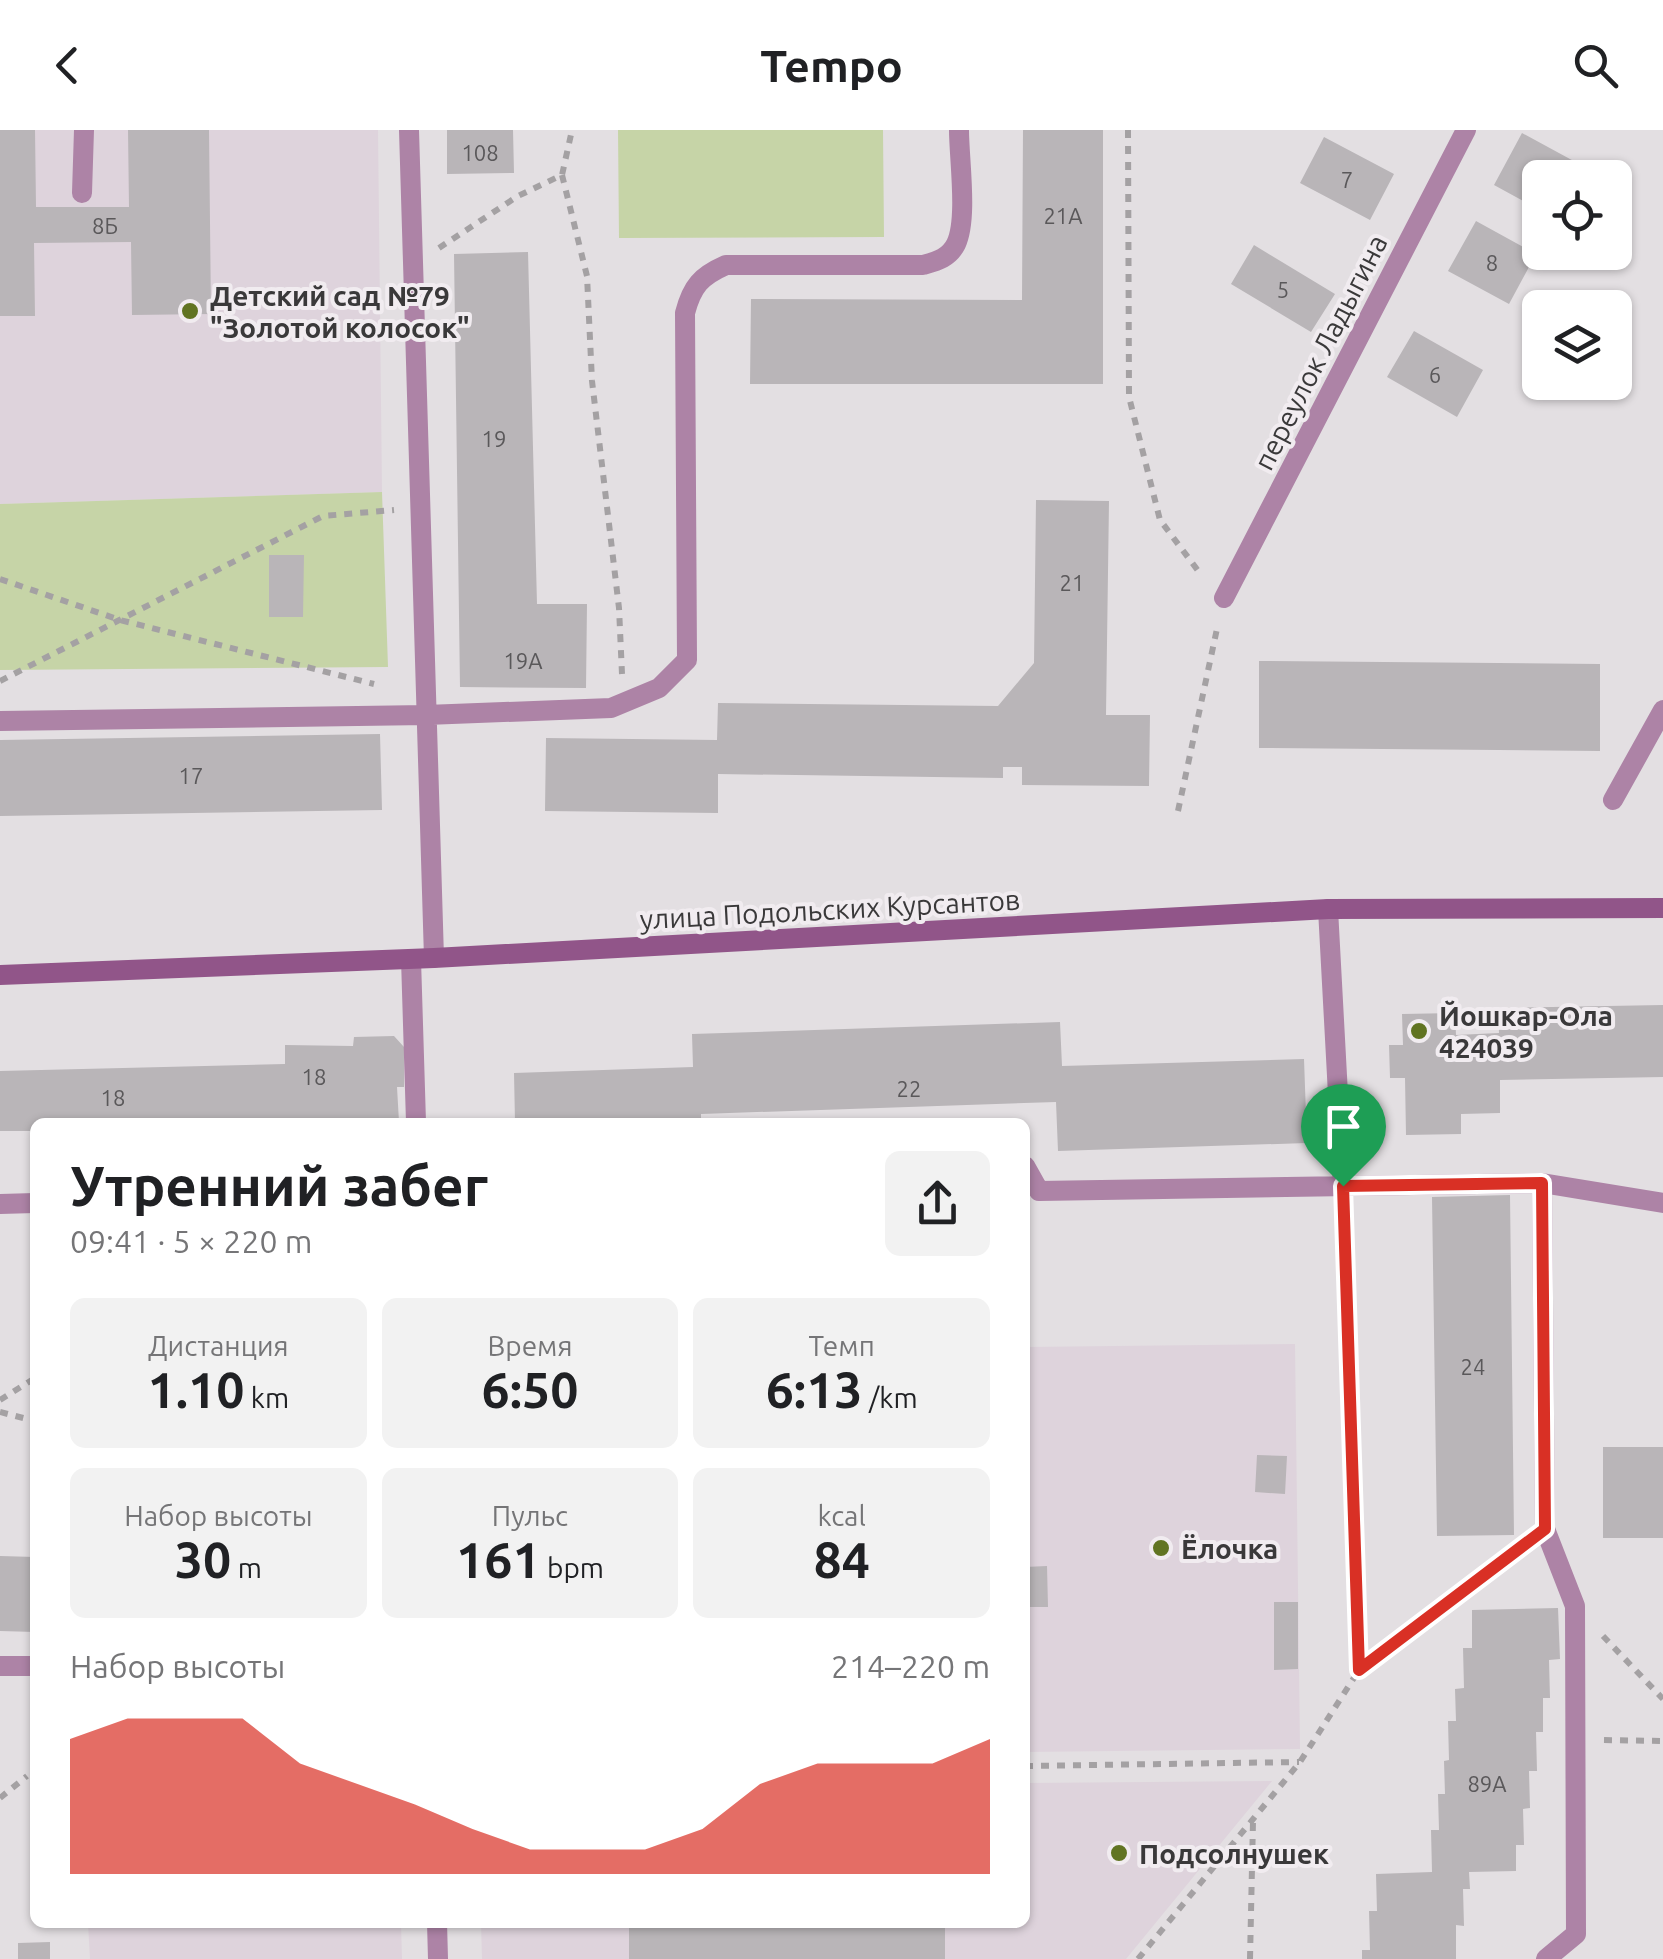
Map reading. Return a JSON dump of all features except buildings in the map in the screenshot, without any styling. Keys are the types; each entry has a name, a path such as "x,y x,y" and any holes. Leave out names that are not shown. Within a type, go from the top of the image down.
{"street":[{"path":"82,193 84,130"},
{"path":"409,130 434,958"},
{"path":"0,720 426,715 611,708 659,688 687,660 685,313 690,291 704,275 726,265 923,265 944,259 956,244 961,222 959,130"},
{"name":"переулок Ладыгина","path":"1224,598 1466,130"},
{"path":"1613,800 1663,710"},
{"name":"улица Подольских Курсантов","path":"0,975 434,958 1328,909 1663,908"},
{"path":"1328,909 1343,1186"},
{"path":"411,959 416,1118"},
{"path":"1030,1175 1039,1191 1542,1183 1663,1203"},
{"path":"1542,1183 1545,1529 1574,1606 1575,1739 1576,1934 1546,1959"},
{"path":"0,1204 30,1204"},
{"path":"0,1666 30,1666"},
{"path":"437,1928 438,1959"}],"path":[{"path":"572,130 562,175 587,276 592,381 619,608 622,675 611,708"},
{"path":"1128,130 1129,397 1160,520 1208,585 1224,598 1178,811"},
{"path":"413,266 518,196 562,175"},
{"path":"0,680 324,516 420,508"},
{"path":"0,579 120,620 381,686"},
{"path":"1343,1186 1359,1670"},
{"path":"0,1400 30,1381"},
{"path":"0,1412 30,1420"},
{"path":"1138,1959 1300,1762 1359,1670 1545,1529"},
{"path":"1574,1606 1663,1698"},
{"path":"1575,1739 1663,1741"},
{"path":"1030,1766 1300,1762"},
{"path":"0,1798 27,1776"},
{"path":"1250,1959 1253,1820"}],"shaded area":[{"name":"Детский сад №79 \"Золотой колосок\"","path":"0,130 378,130 382,492 0,504"},
{"name":"Ёлочка","path":"1295,1344 1300,1749 1030,1752 1030,1347"},
{"name":"Подсолнушек","path":"1272,1781 1126,1959 482,1959 481,1928 1030,1928 1030,1783"},
{"path":"88,1928 401,1928 402,1959 90,1959"}],"green space":[{"path":"618,130 883,130 884,237 619,238"},
{"path":"382,492 388,667 0,670 0,504"}],"place":[{"name":"Детский сад №79 \"Золотой колосок\"","path":"190,311"},
{"name":"Йошкар-Ола 424039","path":"1419,1031"},
{"name":"Ёлочка","path":"1161,1548"},
{"name":"Подсолнушек","path":"1119,1853"}],"route":[{"path":"1542,1183 1545,1529 1359,1670 1355,1550 1343,1186 1542,1183"}]}
